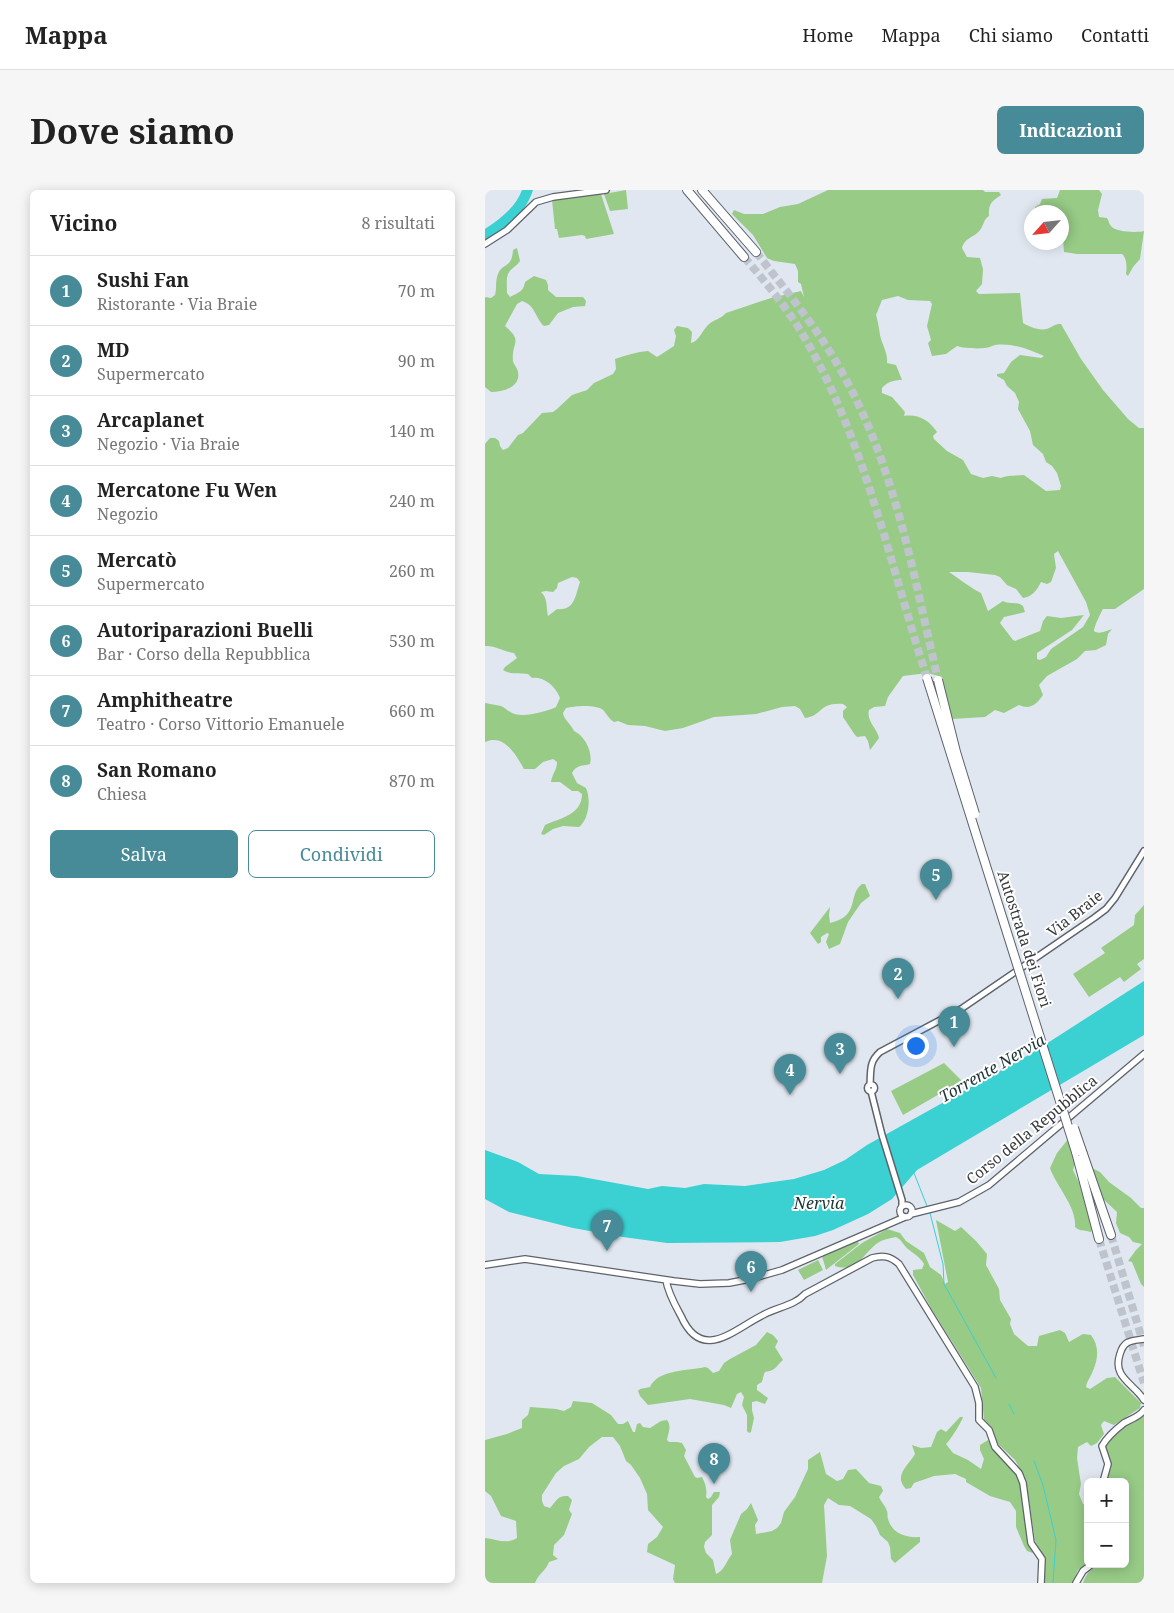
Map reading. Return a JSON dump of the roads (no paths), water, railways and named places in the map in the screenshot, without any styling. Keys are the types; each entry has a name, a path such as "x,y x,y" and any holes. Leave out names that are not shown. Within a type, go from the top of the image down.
{"highway":[{"path":"687,190 744,257"},
{"path":"703,190 755,252"},
{"name":"Autostrada dei Fiori","path":"927,678 1079,1153 1111,1235"},
{"name":"Autostrada dei Fiori","path":"938,680 961,769 1079,1153 1099,1239"}],"main road":[{"path":"485,244 507,230 536,202 553,196 606,190"},
{"name":"Corso della Repubblica","path":"485,1265 525,1259 666,1280 716,1284 750,1279 782,1270 908,1215 959,1202 989,1186 1144,1054"},
{"path":"904,1204 912,1211 908,1215 901,1214 904,1204"},
{"path":"889,1224 904,1204"},
{"name":"Corso della Repubblica","path":"904,1204 928,1210"},
{"path":"666,1280 676,1307 691,1334 704,1341 721,1338 763,1314 797,1302 805,1294 871,1258 881,1255 886,1256 899,1264 975,1387 978,1394 978,1416 980,1423 989,1430 995,1447 1019,1473 1023,1483 1031,1543 1042,1559 1041,1583"},
{"path":"1144,1339 1129,1340 1125,1344 1117,1362 1118,1370 1144,1400"},
{"path":"1104,1478 1108,1464 1102,1446 1105,1439 1125,1423 1140,1415 1144,1410"},
{"path":"1076,1583 1087,1568"}],"street":[{"name":"Via Braie","path":"904,1204 871,1091 867,1088 870,1084 871,1066 874,1058 881,1052 961,1009 1106,909 1144,851"}],"water":[{"path":"522,190 533,190 520,213 508,226 485,240 485,229 512,207"},
{"name":"Nervia","path":"1144,981 1144,1035 917,1170 892,1199 868,1214 815,1236 780,1242 667,1243 573,1228 509,1212 485,1199 485,1150 518,1162 539,1174 577,1176 648,1189 662,1186 685,1188 704,1184 745,1186 794,1179 824,1170 845,1160 867,1145 1032,1053"}],"waterway":[{"path":"914,1173 927,1206"},
{"path":"930,1213 943,1264 944,1284 996,1378"},
{"path":"1009,1404 1014,1414"},
{"path":"1034,1461 1043,1485 1056,1540 1053,1583"}],"tunnel":[{"path":"756,252 803,312 835,359 862,412 890,486 911,563 938,680"},
{"path":"744,257 796,324 830,387 863,468 927,678"},
{"path":"1111,1235 1144,1346"},
{"path":"1099,1239 1144,1383"}],"place":[{"name":"Mercatò","path":"936,900"},
{"name":"MD","path":"898,999"},
{"name":"Sushi Fan","path":"954,1047"},
{"name":"Arcaplanet","path":"840,1074"},
{"name":"Mercatone Fu Wen","path":"790,1095"},
{"name":"Amphitheatre","path":"607,1251"},
{"name":"Autoriparazioni Buelli","path":"751,1292"},
{"name":"San Romano","path":"714,1484"}],"water label":[{"name":"Torrente Nervia","path":"992,1068"}]}
